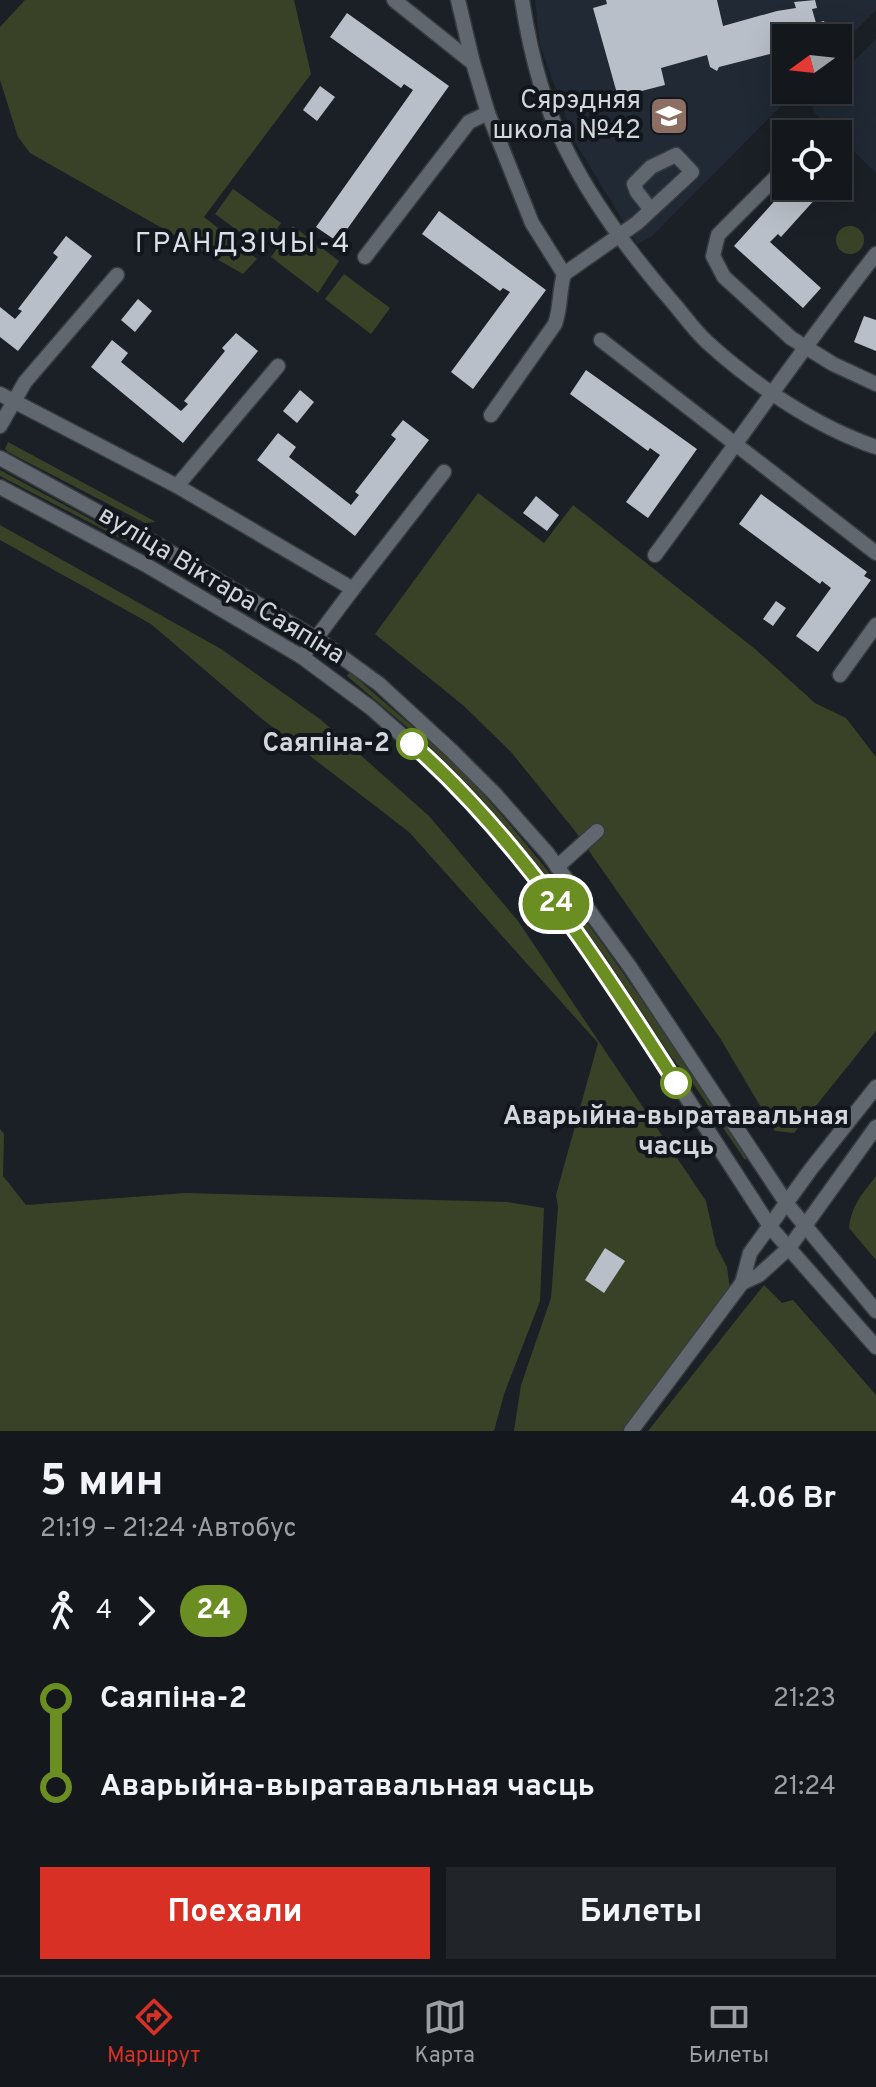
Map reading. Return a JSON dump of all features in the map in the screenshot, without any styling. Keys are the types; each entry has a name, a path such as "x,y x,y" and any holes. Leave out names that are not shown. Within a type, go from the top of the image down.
{"street":[{"path":"394,0 473,63"},
{"path":"458,0 488,113 532,223 564,274"},
{"path":"522,0 544,95 566,150 646,272 705,341 773,394 856,440 876,447"},
{"path":"365,257 469,122 488,113"},
{"path":"491,415 555,324 564,274 637,223 692,172 676,155 651,167 634,184 651,210"},
{"path":"772,181 718,235 713,256 724,277 804,347 876,384"},
{"path":"655,555 804,347 876,254"},
{"path":"0,426 25,382 117,275"},
{"path":"601,340 876,553"},
{"path":"177,486 278,366"},
{"path":"0,394 177,486 353,589"},
{"name":"вуліца Віктара Саяпіна","path":"0,458 160,546 317,639 379,684 452,751 495,794 557,867 630,967 787,1204 876,1311"},
{"path":"302,657 444,472"},
{"name":"вуліца Віктара Саяпіна","path":"0,487 146,565 302,657 371,708 440,769 492,824 540,882 606,973 771,1228 876,1347"},
{"path":"840,675 876,625"},
{"path":"557,867 597,831"},
{"path":"631,1431 742,1283 750,1253 876,1087"},
{"path":"742,1283 759,1275 789,1248 876,1127"}],"shaded area":[{"name":"Сярэдняя школа №42","path":"535,0 876,0 876,10 852,34 852,24 772,24 772,104 783,104 651,237 637,244 575,142 540,45"},
{"path":"876,39 876,173 852,149 852,120 822,120 814,112 813,104 852,104 852,62"}],"green space":[{"path":"25,0 294,0 311,74 204,217 257,259 243,274 30,153 18,137 0,80 0,27"},
{"path":"233,189 281,223 263,249 215,214"},
{"path":"293,226 339,261 318,293 271,257"},
{"path":"850,226 860,230 864,240 860,250 850,254 840,250 836,240 840,230"},
{"path":"344,274 390,308 371,334 325,299"},
{"path":"8,442 156,522 145,523 8,452 5,449"},
{"path":"0,470 285,625 281,626 218,589 0,476"},
{"path":"478,493 544,543 573,505 755,649 815,703 846,718 876,757 876,1031 794,1133 775,1131 720,1038 575,831 511,752 464,706 375,634"},
{"path":"0,525 221,649 320,719 429,816 518,921 706,1201 716,1246 727,1267 730,1289 624,1431 514,1431 521,1385 551,1298 558,1207 556,1195 598,1043 409,832 262,719 151,624 0,540"},
{"path":"350,672 453,763 520,837 622,972 747,1158 745,1160 692,1082 671,1057 606,958 536,865 479,796 428,745 347,676"},
{"path":"0,1129 4,1134 3,1176 26,1205 186,1193 507,1202 544,1208 540,1301 504,1394 494,1431 0,1431"},
{"path":"876,1176 876,1260 849,1228 855,1206"},
{"path":"764,1285 782,1303 793,1300 876,1395 876,1431 648,1431"}],"building":[{"path":"606,0 717,0 723,26 796,8 794,2 815,0 817,8 812,9 816,23 824,21 825,24 772,24 772,54 719,67 717,71 710,67 707,55 661,68 665,85 618,97 593,8 607,4"},
{"path":"347,13 449,86 338,242 316,227 413,90 404,84 401,88 330,37"},
{"path":"320,86 335,97 317,121 303,110"},
{"path":"775,200 814,200 781,237 778,234 770,242 821,288 803,308 734,246"},
{"path":"439,211 546,290 473,389 451,372 510,292 503,288 500,291 422,234"},
{"path":"66,236 92,256 18,351 0,337 0,307 15,319 22,311 18,309 58,257 53,253"},
{"path":"138,299 152,311 135,332 121,320"},
{"path":"864,316 876,320 876,351 854,342"},
{"path":"236,333 258,351 183,443 91,367 112,340 128,353 121,362 181,411 188,404 184,401"},
{"path":"586,370 697,449 648,518 626,502 660,455 650,448 648,451 570,394"},
{"path":"300,390 314,402 297,423 283,411"},
{"path":"403,420 429,440 355,536 257,460 278,433 296,447 289,457 351,505 359,495 355,492 396,439 391,435"},
{"path":"761,494 867,572 864,576 871,580 818,652 796,636 831,588 822,581 820,584 739,524"},
{"path":"536,496 559,515 547,531 523,513"},
{"path":"776,601 786,608 773,626 763,619"},
{"path":"605,1248 625,1261 604,1293 585,1280"}],"bus line":[{"name":"24","path":"412,744 492,824 540,882 606,973 676,1083"}],"place":[{"name":"Сярэдняя школа №42","path":"669,116"},
{"name":"Саяпіна-2","path":"412,744"},
{"name":"Аварыйна-выратавальная часць","path":"676,1083"}],"district":[{"name":"ГРАНДЗІЧЫ-4","path":"243,245"}]}
